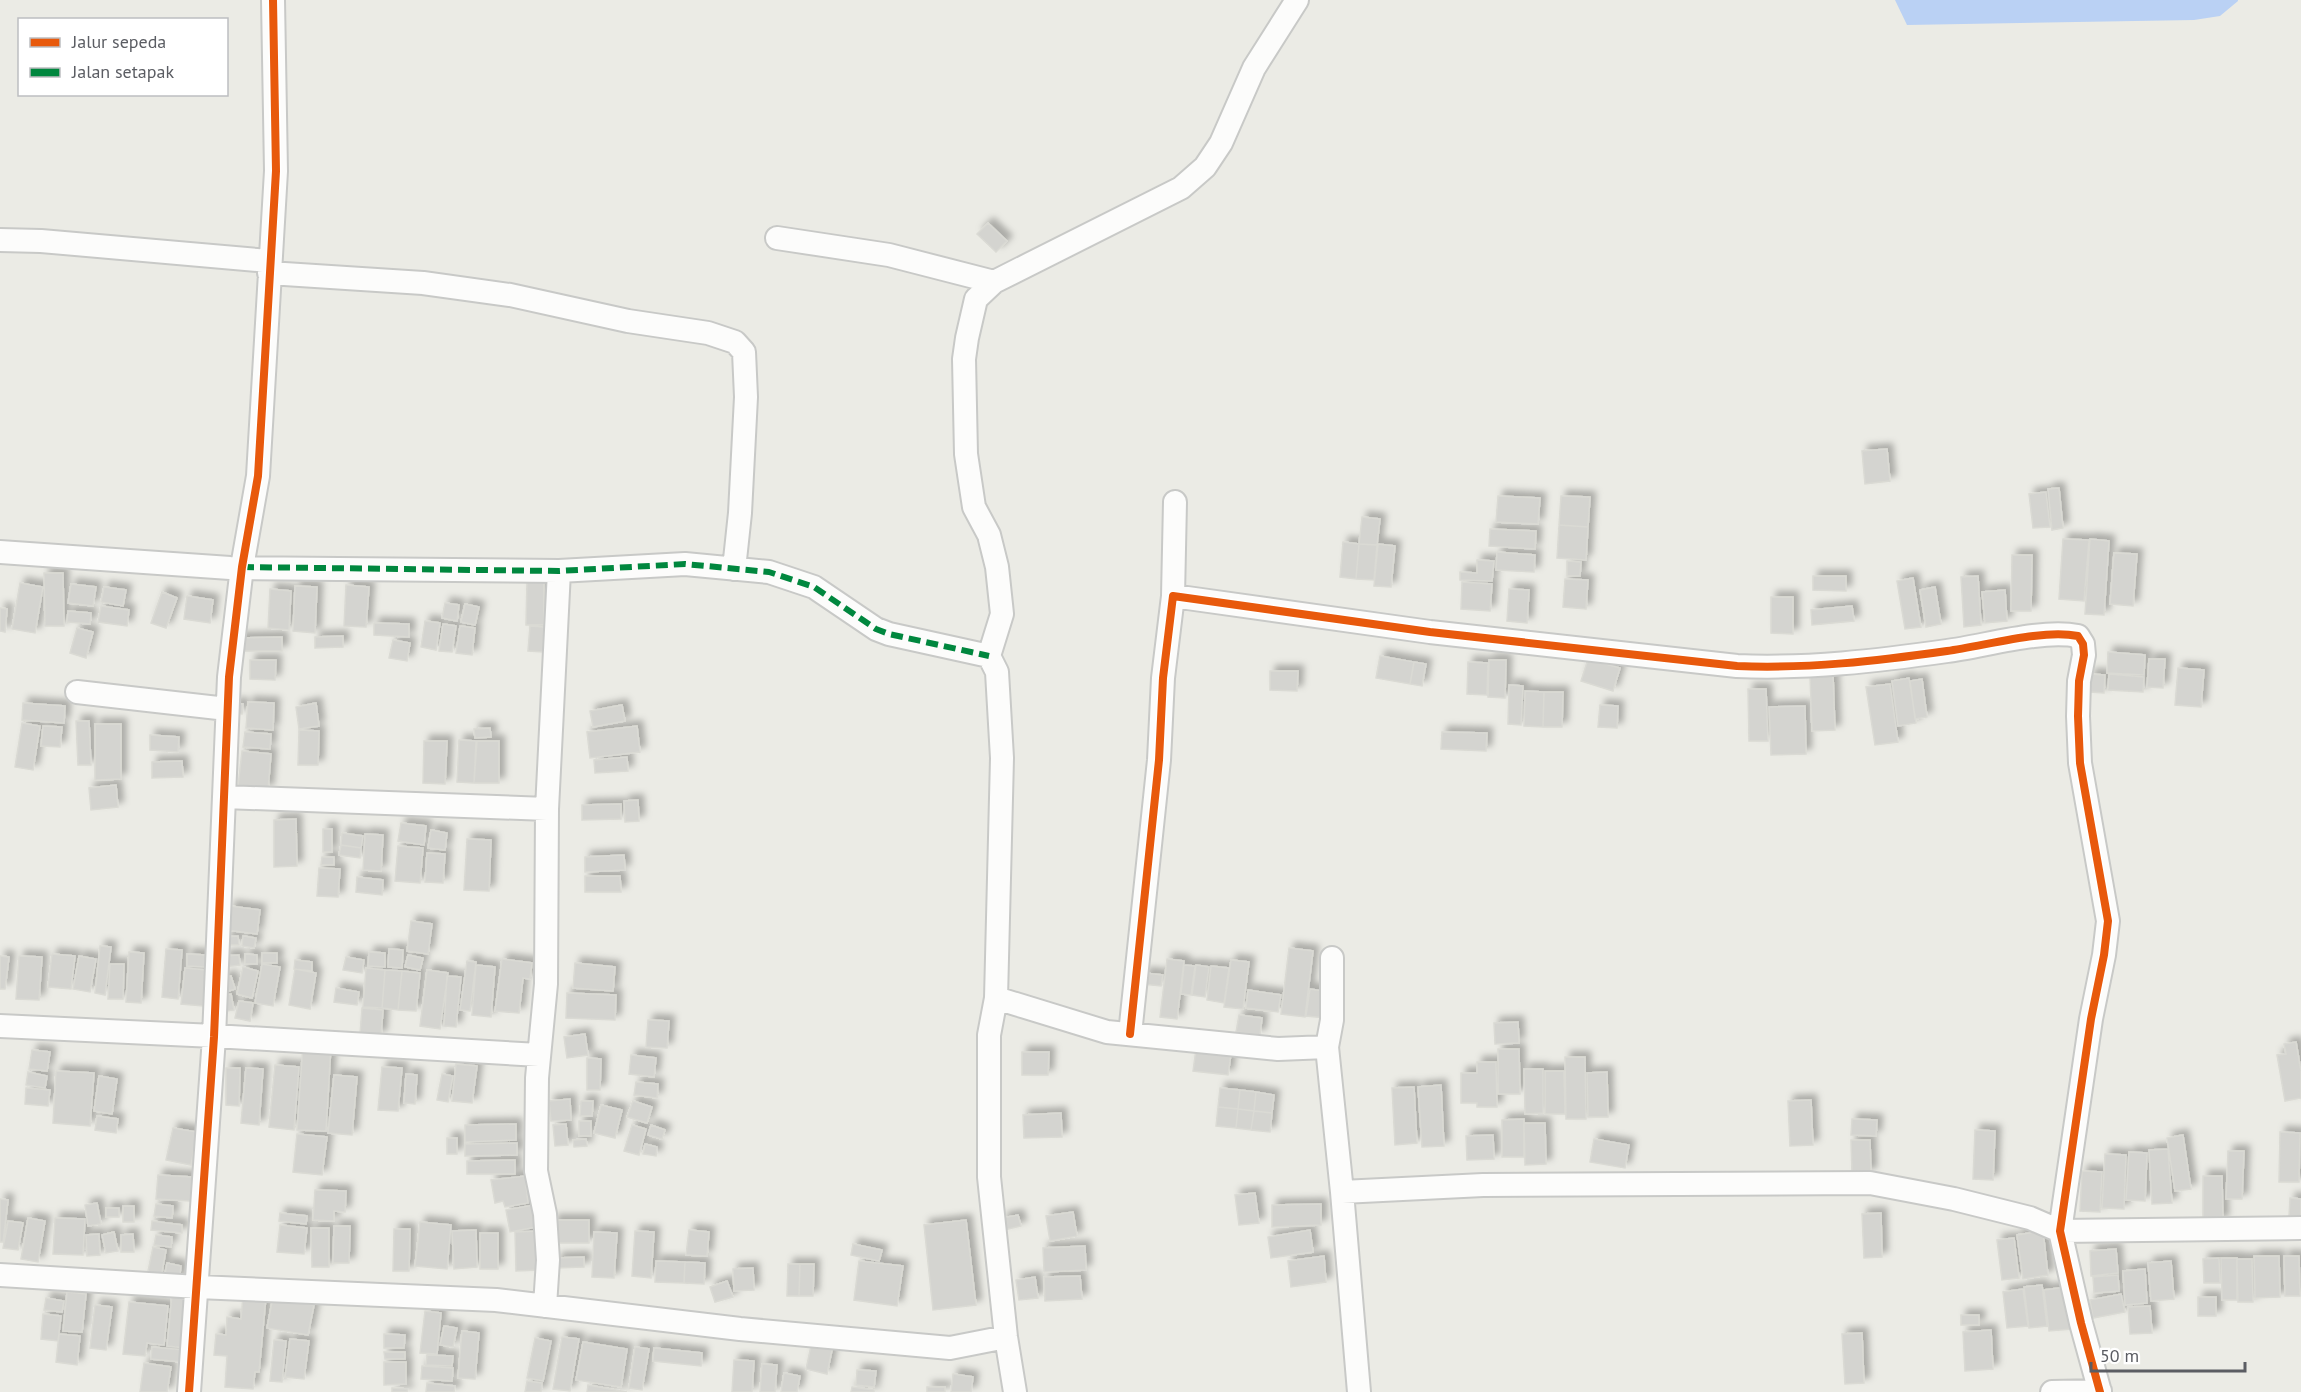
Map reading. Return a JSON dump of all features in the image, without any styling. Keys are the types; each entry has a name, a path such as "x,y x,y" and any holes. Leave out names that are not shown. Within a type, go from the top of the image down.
{"street":[{"path":"189,1392 214,1036 228,677 242,567 258,476 276,171 273,0"},
{"path":"1015,1392 1006,1337 989,1177 989,1035 996,998 1002,758 997,672 989,656 1002,614 997,567 989,535 974,507 966,454 964,359 968,330 976,299 994,282 1181,188 1205,166 1221,143 1254,68 1297,0"},
{"path":"777,238 889,255 994,282"},
{"path":"0,240 41,241 489,292 628,321 708,333 735,342 744,352 746,397 740,513 734,569"},
{"path":"1130,1034 1159,760 1163,678 1173,596 1175,502"},
{"path":"0,552 242,567 559,571 685,564 769,572 814,587 876,629 889,634 989,656"},
{"path":"545,1306 548,1260 546,1214 536,1171 539,1055 546,984 547,809 559,571"},
{"path":"1173,596 1430,632 1737,666 1783,668 1856,663 2028,638 2066,634 2078,636 2083,644 2084,655 2079,681 2080,763 2108,921 2104,955 2091,1019 2060,1231 2081,1323 2100,1392 2052,1392"},
{"path":"77,693 227,709"},
{"path":"224,797 547,809"},
{"path":"1332,958 1332,1020 1327,1047 1359,1392"},
{"path":"996,998 1107,1032 1278,1049 1327,1047"},
{"path":"0,1026 539,1055"},
{"path":"1342,1192 1483,1185 1870,1183 1954,1199 2030,1218 2060,1231 2301,1228"},
{"path":"0,1275 198,1287 496,1300 740,1329 950,1348 1006,1337"}],"water":[{"path":"1895,0 2238,1 2220,16 2194,20 1907,25"}],"building":[{"path":"988,223 1007,241 996,252 977,234"},
{"path":"1887,449 1890,481 1865,484 1862,451"},
{"path":"2059,488 2063,528 2052,530 2048,489"},
{"path":"2046,492 2050,527 2033,528 2029,494"},
{"path":"1498,496 1540,498 1538,524 1496,522"},
{"path":"1561,496 1590,497 1588,527 1559,525"},
{"path":"1362,517 1380,519 1377,545 1359,544"},
{"path":"1559,525 1588,527 1586,560 1557,558"},
{"path":"1490,529 1536,531 1535,549 1489,546"},
{"path":"2063,539 2089,540 2084,601 2059,599"},
{"path":"2090,539 2109,541 2104,615 2085,614"},
{"path":"1343,542 1359,544 1356,579 1340,577"},
{"path":"1359,544 1377,545 1374,580 1356,579"},
{"path":"1378,544 1395,546 1391,587 1374,586"},
{"path":"1497,552 1535,555 1534,572 1496,570"},
{"path":"2114,553 2137,554 2133,606 2110,604"},
{"path":"2012,555 2032,555 2031,611 2011,611"},
{"path":"1477,560 1494,561 1492,581 1460,580 1460,572 1477,573"},
{"path":"1567,561 1581,562 1580,576 1567,576"},
{"path":"44,573 63,573 64,626 45,626"},
{"path":"1813,576 1846,576 1846,591 1813,590"},
{"path":"1978,576 1981,625 1964,627 1961,577"},
{"path":"1913,578 1921,627 1905,629 1897,581"},
{"path":"527,579 544,579 544,625 526,625"},
{"path":"1565,579 1588,580 1586,609 1563,607"},
{"path":"1462,582 1492,584 1490,611 1461,609"},
{"path":"20,583 43,587 35,633 12,629"},
{"path":"71,584 96,587 93,606 68,603"},
{"path":"346,585 369,587 366,627 344,626"},
{"path":"295,586 317,587 315,633 293,631"},
{"path":"104,587 126,590 123,606 101,602"},
{"path":"1935,587 1941,624 1926,627 1920,590"},
{"path":"270,589 291,591 289,630 268,628"},
{"path":"1509,589 1529,590 1527,623 1507,621"},
{"path":"2005,590 2007,621 1985,623 1982,592"},
{"path":"162,592 177,598 166,628 151,623"},
{"path":"187,596 213,600 210,623 184,619"},
{"path":"1771,597 1793,597 1793,634 1771,633"},
{"path":"445,603 459,605 457,621 442,618"},
{"path":"465,604 479,607 475,625 461,622"},
{"path":"101,606 129,610 127,626 98,622"},
{"path":"1852,606 1854,621 1812,625 1811,610"},
{"path":"0,608 7,609 5,632 0,631"},
{"path":"68,611 91,613 90,624 67,622"},
{"path":"425,621 440,623 436,650 421,647"},
{"path":"374,623 409,624 409,637 374,635"},
{"path":"443,624 456,626 452,652 439,651"},
{"path":"460,626 475,628 472,655 456,653"},
{"path":"530,626 544,627 543,652 528,651"},
{"path":"77,628 93,632 86,658 70,653"},
{"path":"343,636 343,647 315,648 315,637"},
{"path":"282,637 282,651 237,651 237,638"},
{"path":"393,640 410,643 407,661 389,658"},
{"path":"2108,652 2145,655 2144,675 2107,673"},
{"path":"1380,656 1414,662 1410,684 1376,678"},
{"path":"1588,659 1620,668 1613,691 1581,681"},
{"path":"2149,659 2165,659 2163,688 2147,687"},
{"path":"250,660 276,660 275,680 250,679"},
{"path":"1489,660 1506,660 1505,698 1488,697"},
{"path":"1414,662 1426,664 1422,686 1410,684"},
{"path":"1468,662 1488,663 1487,695 1467,694"},
{"path":"2178,668 2204,670 2201,707 2175,705"},
{"path":"1270,671 1298,671 1297,691 1270,690"},
{"path":"1833,674 1835,730 1812,731 1810,676"},
{"path":"2090,674 2105,675 2104,693 2089,692"},
{"path":"2109,674 2144,677 2143,692 2108,690"},
{"path":"1909,678 1916,723 1898,726 1892,681"},
{"path":"1922,679 1927,717 1915,719 1910,681"},
{"path":"1890,684 1898,742 1875,745 1866,687"},
{"path":"1509,685 1523,686 1521,725 1508,724"},
{"path":"1748,689 1766,689 1768,741 1749,741"},
{"path":"1525,691 1544,692 1543,727 1524,726"},
{"path":"1544,692 1563,692 1562,727 1543,727"},
{"path":"248,702 274,703 273,730 246,728"},
{"path":"23,703 65,706 64,723 22,720"},
{"path":"234,703 243,704 242,714 233,713"},
{"path":"316,703 319,726 299,729 296,707"},
{"path":"622,705 625,721 593,727 590,711"},
{"path":"1600,705 1618,706 1617,728 1598,727"},
{"path":"1805,706 1806,754 1771,755 1769,707"},
{"path":"76,721 89,721 91,765 78,765"},
{"path":"22,723 40,726 33,770 15,767"},
{"path":"95,724 121,724 121,779 95,780"},
{"path":"43,726 62,727 60,747 41,746"},
{"path":"637,726 640,752 590,758 587,732"},
{"path":"490,728 491,737 475,738 474,729"},
{"path":"299,730 319,731 318,765 298,765"},
{"path":"245,732 271,734 270,749 243,747"},
{"path":"1442,732 1487,733 1486,751 1441,749"},
{"path":"150,735 179,737 178,752 150,750"},
{"path":"459,740 476,741 474,783 457,782"},
{"path":"424,741 447,741 445,784 423,783"},
{"path":"477,741 499,741 499,783 474,783"},
{"path":"242,751 271,754 268,790 238,787"},
{"path":"627,757 628,771 595,773 594,760"},
{"path":"182,761 183,777 152,778 152,762"},
{"path":"116,785 118,807 91,810 89,788"},
{"path":"638,800 639,821 625,822 624,801"},
{"path":"621,804 621,819 582,820 582,805"},
{"path":"296,819 297,866 274,867 274,820"},
{"path":"401,823 426,826 424,845 398,841"},
{"path":"323,829 332,829 332,852 323,852"},
{"path":"431,830 447,833 445,850 428,848"},
{"path":"342,833 363,836 361,848 341,845"},
{"path":"365,834 383,835 381,871 363,870"},
{"path":"467,839 491,840 489,891 464,890"},
{"path":"341,845 361,848 360,858 339,855"},
{"path":"398,846 423,848 420,883 395,881"},
{"path":"427,853 445,854 443,883 425,882"},
{"path":"624,855 625,870 585,872 585,857"},
{"path":"322,857 334,857 334,865 321,865"},
{"path":"319,868 340,869 338,897 317,896"},
{"path":"585,876 620,876 621,892 585,892"},
{"path":"357,877 383,880 382,895 356,892"},
{"path":"230,906 260,910 257,934 227,930"},
{"path":"411,921 432,924 428,954 407,951"},
{"path":"238,936 239,945 226,945 226,937"},
{"path":"243,936 256,938 254,948 242,946"},
{"path":"100,946 111,947 105,995 95,993"},
{"path":"1289,948 1313,951 1305,1017 1281,1014"},
{"path":"166,949 182,950 178,999 162,997"},
{"path":"389,949 403,950 402,968 388,967"},
{"path":"129,952 144,953 141,1003 126,1002"},
{"path":"369,952 385,953 385,967 368,966"},
{"path":"262,953 277,953 277,963 262,963"},
{"path":"52,954 75,956 71,989 48,987"},
{"path":"187,954 206,955 206,967 187,966"},
{"path":"245,954 257,955 257,964 245,964"},
{"path":"239,955 240,965 225,967 224,956"},
{"path":"408,955 423,958 420,970 405,967"},
{"path":"0,956 9,957 5,989 0,989"},
{"path":"19,956 42,957 39,1000 16,999"},
{"path":"79,956 96,959 90,992 73,989"},
{"path":"346,957 364,960 362,973 343,970"},
{"path":"502,959 532,963 530,979 523,978 519,1013 495,1011"},
{"path":"1167,959 1184,961 1177,1019 1160,1017"},
{"path":"295,960 312,962 312,971 294,969"},
{"path":"1231,960 1249,962 1243,1009 1224,1007"},
{"path":"467,961 476,962 470,1011 460,1010"},
{"path":"575,963 615,967 613,991 573,988"},
{"path":"110,964 124,964 123,999 108,999"},
{"path":"262,964 280,967 273,1006 255,1003"},
{"path":"476,965 495,967 491,1017 472,1015"},
{"path":"1184,965 1195,966 1191,995 1181,994"},
{"path":"1196,965 1209,967 1205,997 1192,995"},
{"path":"1211,966 1229,968 1224,1003 1207,1000"},
{"path":"243,967 258,971 252,998 237,994"},
{"path":"185,968 207,970 203,1006 181,1004"},
{"path":"366,968 385,970 382,1008 363,1007"},
{"path":"295,969 316,973 310,1009 289,1005"},
{"path":"385,970 402,971 398,1010 382,1008"},
{"path":"427,970 448,973 440,1029 420,1026"},
{"path":"402,971 420,973 416,1011 398,1010"},
{"path":"1144,973 1163,975 1161,986 1143,984"},
{"path":"231,976 235,989 225,992 221,979"},
{"path":"447,976 461,977 456,1027 444,1026"},
{"path":"336,988 359,992 357,1005 334,1002"},
{"path":"1310,989 1329,992 1326,1018 1306,1016"},
{"path":"1248,990 1281,995 1278,1012 1246,1008"},
{"path":"567,993 616,995 615,1020 566,1018"},
{"path":"231,994 234,1010 221,1012 219,996"},
{"path":"239,1001 253,1003 250,1021 235,1018"},
{"path":"362,1008 383,1010 381,1036 360,1034"},
{"path":"1239,1015 1262,1018 1260,1035 1236,1032"},
{"path":"648,1020 669,1021 667,1048 646,1047"},
{"path":"1518,1022 1519,1043 1495,1044 1494,1023"},
{"path":"585,1034 588,1055 567,1058 564,1037"},
{"path":"2296,1042 2301,1071 2301,1098 2285,1101 2277,1055 2286,1054 2284,1044"},
{"path":"303,1044 331,1046 326,1131 297,1130"},
{"path":"1196,1049 1231,1054 1228,1075 1193,1071"},
{"path":"1498,1049 1519,1049 1520,1094 1498,1094"},
{"path":"32,1050 50,1052 47,1071 29,1069"},
{"path":"1022,1052 1049,1052 1048,1075 1022,1075"},
{"path":"631,1055 656,1058 654,1077 629,1074"},
{"path":"1565,1057 1585,1057 1586,1119 1566,1119"},
{"path":"587,1058 601,1059 600,1090 587,1090"},
{"path":"1477,1062 1496,1062 1497,1107 1477,1107 1477,1103 1461,1103 1461,1073 1477,1073"},
{"path":"456,1064 477,1066 472,1103 452,1101"},
{"path":"275,1065 299,1067 294,1130 269,1127"},
{"path":"382,1067 402,1068 398,1111 378,1110"},
{"path":"226,1068 240,1068 239,1106 226,1105"},
{"path":"246,1068 263,1069 259,1125 241,1123"},
{"path":"1524,1069 1543,1069 1543,1113 1525,1114"},
{"path":"56,1071 94,1073 90,1126 53,1123"},
{"path":"1545,1071 1564,1071 1565,1114 1545,1114"},
{"path":"28,1072 47,1076 45,1088 26,1085"},
{"path":"1607,1072 1608,1117 1588,1117 1587,1073"},
{"path":"406,1074 417,1075 415,1104 404,1103"},
{"path":"442,1074 453,1076 448,1102 437,1100"},
{"path":"334,1075 357,1077 352,1135 328,1133"},
{"path":"99,1076 117,1079 112,1114 94,1111"},
{"path":"636,1082 658,1084 657,1098 634,1095"},
{"path":"1441,1085 1444,1146 1422,1147 1418,1087"},
{"path":"1414,1087 1417,1143 1395,1145 1392,1088"},
{"path":"26,1088 50,1090 48,1106 25,1104"},
{"path":"1220,1088 1240,1090 1238,1109 1218,1107"},
{"path":"1240,1090 1256,1092 1254,1111 1238,1109"},
{"path":"1256,1092 1274,1095 1272,1113 1254,1111"},
{"path":"570,1099 571,1120 551,1121 549,1101"},
{"path":"1811,1100 1813,1145 1790,1146 1788,1101"},
{"path":"581,1101 593,1101 592,1116 580,1116"},
{"path":"633,1101 652,1107 647,1123 627,1117"},
{"path":"601,1105 622,1110 615,1138 594,1133"},
{"path":"1218,1107 1238,1109 1236,1128 1216,1126"},
{"path":"1238,1109 1254,1111 1251,1130 1236,1128"},
{"path":"1254,1111 1272,1113 1270,1132 1251,1130"},
{"path":"1061,1113 1062,1137 1024,1138 1023,1115"},
{"path":"97,1116 118,1119 116,1133 95,1130"},
{"path":"1524,1119 1524,1157 1502,1157 1502,1120"},
{"path":"1852,1119 1877,1120 1876,1136 1851,1135"},
{"path":"579,1121 591,1121 591,1136 579,1136"},
{"path":"1524,1123 1545,1123 1546,1164 1525,1165"},
{"path":"516,1124 516,1140 465,1142 465,1125"},
{"path":"566,1124 568,1145 555,1146 553,1125"},
{"path":"632,1125 646,1129 639,1155 624,1151"},
{"path":"651,1125 665,1130 662,1139 648,1135"},
{"path":"173,1128 197,1132 191,1165 166,1160"},
{"path":"1975,1130 1995,1131 1993,1180 1973,1179"},
{"path":"2280,1132 2300,1133 2299,1182 2279,1182"},
{"path":"297,1134 327,1137 322,1175 293,1172"},
{"path":"1493,1135 1494,1159 1467,1160 1466,1136"},
{"path":"2183,1135 2191,1189 2175,1191 2167,1138"},
{"path":"447,1138 457,1138 457,1154 447,1154"},
{"path":"586,1139 587,1146 574,1147 573,1140"},
{"path":"1594,1139 1629,1145 1625,1168 1590,1162"},
{"path":"1851,1140 1870,1140 1871,1173 1852,1174"},
{"path":"517,1143 517,1155 465,1156 465,1144"},
{"path":"645,1144 657,1147 656,1156 643,1154"},
{"path":"2168,1149 2172,1203 2152,1204 2149,1150"},
{"path":"2228,1151 2244,1151 2242,1199 2226,1199"},
{"path":"2129,1152 2147,1153 2145,1201 2126,1200"},
{"path":"2105,1154 2126,1155 2124,1209 2102,1208"},
{"path":"515,1160 515,1174 467,1174 467,1161"},
{"path":"2082,1171 2102,1172 2100,1212 2080,1211"},
{"path":"158,1175 192,1177 190,1201 156,1199"},
{"path":"525,1176 528,1203 505,1207 503,1201 495,1203 491,1180"},
{"path":"2203,1176 2222,1176 2223,1221 2203,1222"},
{"path":"315,1190 346,1191 345,1212 334,1211 334,1221 313,1220"},
{"path":"1255,1193 1259,1223 1239,1225 1235,1195"},
{"path":"2290,1198 2301,1199 2301,1216 2289,1216"},
{"path":"0,1199 8,1200 3,1242 0,1242"},
{"path":"97,1203 101,1224 88,1226 85,1205"},
{"path":"156,1204 173,1206 172,1218 154,1216"},
{"path":"1321,1204 1321,1225 1272,1227 1272,1205"},
{"path":"533,1205 537,1227 510,1232 506,1210"},
{"path":"123,1206 134,1206 134,1222 123,1222"},
{"path":"106,1208 119,1208 119,1217 106,1217"},
{"path":"1073,1212 1077,1236 1050,1241 1046,1216"},
{"path":"280,1213 307,1216 306,1224 279,1221"},
{"path":"1881,1213 1882,1257 1864,1258 1862,1214"},
{"path":"1018,1215 1021,1226 1004,1230 1002,1218"},
{"path":"28,1218 45,1221 38,1262 21,1259"},
{"path":"55,1218 85,1219 83,1255 53,1254"},
{"path":"553,1220 589,1220 589,1243 553,1243"},
{"path":"966,1220 976,1305 933,1310 924,1225"},
{"path":"8,1221 23,1223 18,1250 3,1248"},
{"path":"152,1221 182,1225 182,1233 151,1230"},
{"path":"420,1222 451,1225 447,1269 415,1266"},
{"path":"280,1225 307,1228 304,1254 277,1252"},
{"path":"334,1226 350,1226 349,1263 333,1263"},
{"path":"311,1228 329,1228 329,1267 312,1267"},
{"path":"394,1229 410,1229 409,1271 393,1271"},
{"path":"476,1230 477,1267 454,1269 452,1231"},
{"path":"689,1230 709,1232 707,1256 686,1255"},
{"path":"1310,1230 1313,1252 1271,1258 1268,1237"},
{"path":"540,1231 541,1270 516,1271 515,1232"},
{"path":"635,1231 654,1232 651,1278 632,1276"},
{"path":"2043,1231 2048,1275 2023,1279 2017,1235"},
{"path":"114,1232 118,1251 106,1253 102,1235"},
{"path":"594,1232 617,1233 614,1278 592,1277"},
{"path":"480,1233 498,1233 498,1269 480,1269"},
{"path":"99,1234 100,1255 87,1256 86,1235"},
{"path":"133,1234 134,1252 121,1252 121,1235"},
{"path":"156,1235 172,1237 171,1247 154,1245"},
{"path":"2014,1238 2019,1278 2002,1280 1997,1240"},
{"path":"853,1244 882,1250 879,1261 851,1255"},
{"path":"1085,1246 1086,1270 1044,1272 1043,1248"},
{"path":"153,1247 166,1250 161,1278 147,1276"},
{"path":"2116,1249 2118,1273 2091,1276 2090,1251"},
{"path":"1324,1256 1326,1282 1291,1287 1288,1261"},
{"path":"2254,1256 2279,1256 2280,1297 2255,1298"},
{"path":"2284,1256 2299,1256 2300,1296 2285,1296"},
{"path":"584,1257 584,1267 556,1268 557,1258"},
{"path":"2219,1258 2220,1283 2204,1283 2203,1259"},
{"path":"2221,1258 2237,1258 2237,1300 2222,1300"},
{"path":"2237,1259 2252,1259 2253,1302 2238,1302"},
{"path":"656,1261 685,1262 684,1283 655,1282"},
{"path":"859,1261 903,1266 897,1306 854,1300"},
{"path":"2171,1261 2174,1299 2151,1301 2148,1263"},
{"path":"685,1262 705,1263 704,1284 684,1283"},
{"path":"167,1263 181,1266 179,1281 164,1279"},
{"path":"788,1264 800,1264 799,1296 787,1296"},
{"path":"800,1264 814,1264 813,1296 799,1296"},
{"path":"753,1268 754,1290 734,1291 733,1269"},
{"path":"2145,1269 2147,1303 2125,1305 2123,1271"},
{"path":"2118,1275 2119,1291 2094,1293 2093,1277"},
{"path":"1080,1276 1082,1299 1045,1301 1044,1277"},
{"path":"1035,1277 1038,1298 1019,1300 1016,1280"},
{"path":"727,1281 733,1297 715,1302 710,1287"},
{"path":"2042,1285 2047,1326 2029,1328 2024,1287"},
{"path":"2066,1287 2072,1329 2049,1331 2044,1290"},
{"path":"2023,1289 2028,1326 2007,1328 2003,1292"},
{"path":"67,1292 86,1294 82,1332 63,1331"},
{"path":"2121,1294 2125,1312 2093,1318 2090,1300"},
{"path":"172,1295 190,1297 185,1348 167,1346"},
{"path":"243,1295 266,1297 259,1372 255,1372 253,1389 225,1387 227,1356 214,1355 216,1334 226,1335 227,1317 241,1319"},
{"path":"273,1297 314,1305 308,1335 267,1328"},
{"path":"2198,1297 2216,1297 2216,1316 2198,1316"},
{"path":"46,1298 64,1301 62,1312 44,1310"},
{"path":"129,1302 168,1306 164,1345 147,1343 145,1356 123,1354"},
{"path":"95,1305 112,1307 106,1350 90,1348"},
{"path":"2150,1306 2152,1333 2130,1334 2128,1307"},
{"path":"425,1311 441,1313 437,1354 420,1353"},
{"path":"43,1314 61,1316 58,1341 41,1339"},
{"path":"1961,1315 1979,1315 1979,1325 1961,1325"},
{"path":"444,1326 457,1328 453,1347 440,1345"},
{"path":"1991,1330 1993,1369 1965,1371 1963,1332"},
{"path":"462,1331 479,1333 475,1379 458,1378"},
{"path":"1862,1333 1864,1383 1845,1384 1842,1334"},
{"path":"59,1334 80,1336 77,1365 56,1362"},
{"path":"384,1334 405,1335 404,1348 384,1348"},
{"path":"562,1337 579,1339 570,1391 553,1389"},
{"path":"535,1338 551,1341 543,1381 527,1378"},
{"path":"290,1339 309,1341 304,1379 285,1377"},
{"path":"274,1340 286,1341 282,1382 270,1381"},
{"path":"812,1341 833,1345 827,1374 806,1369"},
{"path":"583,1342 627,1349 621,1387 576,1380"},
{"path":"152,1347 184,1350 182,1362 151,1359"},
{"path":"635,1347 649,1349 642,1390 629,1388"},
{"path":"654,1348 702,1353 701,1366 653,1361"},
{"path":"384,1352 405,1352 405,1359 385,1359"},
{"path":"427,1355 453,1356 452,1366 426,1365"},
{"path":"734,1360 754,1361 752,1392 732,1392"},
{"path":"384,1362 406,1362 406,1384 384,1385"},
{"path":"144,1363 171,1367 167,1392 140,1392"},
{"path":"762,1364 777,1365 775,1392 760,1392"},
{"path":"422,1366 453,1368 452,1381 421,1379"},
{"path":"857,1370 876,1371 874,1387 856,1385"},
{"path":"784,1373 800,1376 797,1392 781,1392"},
{"path":"953,1374 973,1377 971,1392 951,1392"},
{"path":"527,1381 542,1383 541,1392 525,1392"},
{"path":"427,1383 455,1386 454,1392 426,1392"},
{"path":"588,1385 627,1392 587,1392"},
{"path":"852,1387 874,1390 874,1392 851,1392"},
{"path":"927,1387 945,1387 945,1392 927,1392"},
{"path":"392,1388 408,1389 407,1392 392,1392"}],"marked path":[{"path":"242,567 559,571 685,564 769,572 814,587 876,629 889,634 989,656"}],"cycle path":[{"path":"189,1392 214,1037 229,677 242,567 258,476 276,171 273,0"},
{"path":"1130,1034 1159,760 1163,678 1173,596 1430,632 1737,666 1842,663 1947,651 2030,636 2063,634 2078,636 2083,644 2084,655 2079,681 2080,763 2108,921 2104,955 2091,1019 2060,1231 2081,1323 2100,1392"}]}
